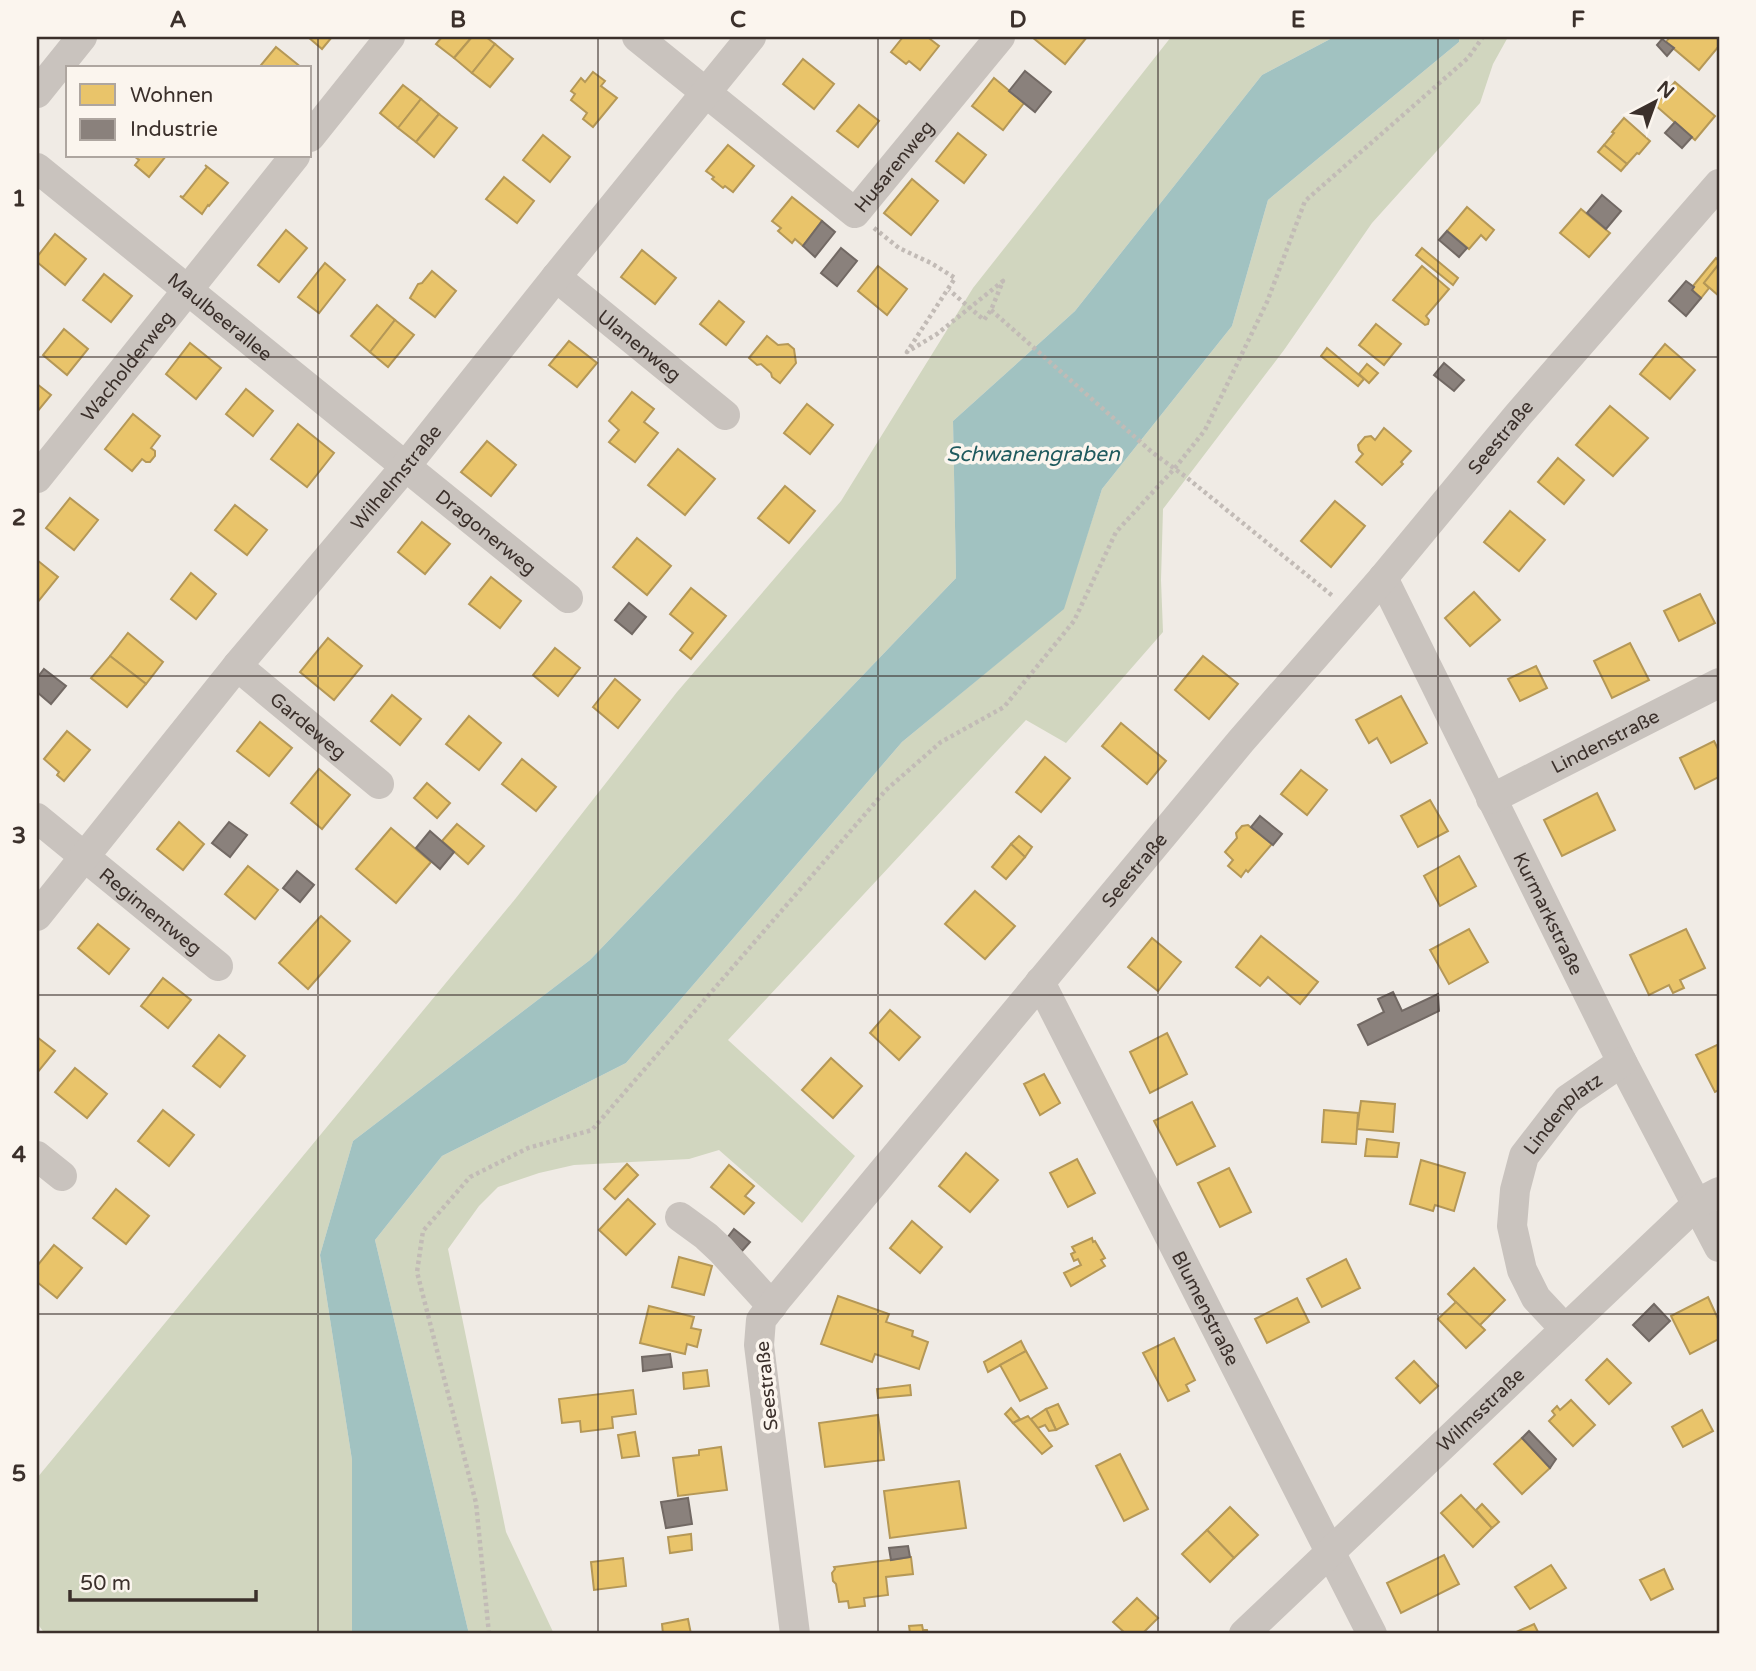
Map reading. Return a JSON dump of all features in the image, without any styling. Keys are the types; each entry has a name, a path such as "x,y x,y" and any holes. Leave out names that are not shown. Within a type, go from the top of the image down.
{"street":[{"path":"37,93 82,37"},
{"path":"312,134 390,37"},
{"name":"Husarenweg","path":"637,37 855,213 1000,37"},
{"name":"Wilhelmstraße","path":"37,916 237,666 405,467 751,37"},
{"name":"Wacholderweg","path":"37,478 293,158"},
{"name":"Maulbeerallee","path":"37,168 405,467"},
{"name":"Seestraße","path":"795,1634 760,1345 761,1320 1241,741 1719,184"},
{"name":"Ulanenweg","path":"556,277 726,415"},
{"name":"Dragonerweg","path":"405,467 568,598"},
{"name":"Kurmarkstraße","path":"1382,578 1622,1062 1708,1198 1719,1247"},
{"name":"Gardeweg","path":"237,666 380,784"},
{"name":"Lindenstraße","path":"1491,799 1719,683"},
{"name":"Regimentweg","path":"37,818 218,966"},
{"name":"Blumenstraße","path":"1040,982 1372,1634"},
{"name":"Lindenplatz","path":"1565,1329 1536,1298 1522,1270 1512,1226 1515,1190 1524,1156 1568,1099 1622,1062"},
{"path":"37,1156 62,1176"},
{"name":"Wilmsstraße","path":"1244,1634 1565,1329 1708,1198"},
{"path":"680,1217 721,1250 772,1306"}],"path":[{"path":"489,1634 475,1503 417,1272 423,1231 470,1177 528,1148 592,1130 886,790 941,742 1004,707 1074,621 1115,532 1175,468 1205,430 1267,302 1304,201 1468,58 1483,37"},
{"path":"855,213 899,248 955,278 907,352 937,334 970,308 1003,281 984,320 970,308 948,290"},
{"path":"991,310 1153,453 1353,612"}],"green space":[{"path":"1171,37 1334,37 1262,75 1075,311 953,421 956,578 590,960 353,1141 320,1255 352,1460 352,1634 45,1634 37,1623 37,1478 516,898 677,692 841,501 973,288"},
{"path":"1459,37 1508,37 1493,64 1480,103 1372,223 1284,350 1163,509 1163,632 1066,743 1026,720 728,1040 855,1156 802,1223 719,1150 689,1159 574,1165 498,1187 479,1206 448,1249 506,1532 554,1634 469,1634 375,1240 442,1156 626,1063 902,742 1063,609 1102,489 1232,326 1268,200 1459,42"}],"water":[{"name":"Schwanengraben","path":"1334,37 1459,37 1459,42 1268,200 1232,326 1102,489 1064,609 902,742 626,1063 442,1156 375,1240 469,1634 352,1634 352,1460 320,1255 353,1141 590,960 956,578 953,421 1075,311 1262,75"}],"building: Wohnen":[{"path":"308,37 332,37 322,49"},
{"path":"442,37 472,37 454,58 436,44"},
{"path":"472,37 486,37 495,44 472,73 454,58"},
{"path":"903,37 932,37 930,39 939,46 920,70 909,61 906,64 891,52"},
{"path":"1032,37 1087,37 1065,64"},
{"path":"1670,37 1719,37 1719,46 1699,70 1666,42"},
{"path":"495,44 513,59 490,87 472,73"},
{"path":"276,47 300,66 262,66"},
{"path":"803,59 834,84 814,109 783,84"},
{"path":"593,72 605,81 601,86 617,98 593,127 583,119 587,113 571,100 575,94 571,91 581,78 585,82"},
{"path":"994,78 1024,103 1003,130 972,106"},
{"path":"1675,82 1715,116 1695,140 1655,105"},
{"path":"403,85 421,99 398,128 380,113"},
{"path":"421,99 439,114 416,142 398,128"},
{"path":"859,105 879,121 858,147 837,131"},
{"path":"439,114 457,128 434,157 416,142"},
{"path":"1624,118 1650,141 1627,164 1604,145"},
{"path":"958,133 986,155 964,183 936,161"},
{"path":"543,135 570,157 550,182 523,160"},
{"path":"728,145 754,166 733,192 725,186 723,188 706,171"},
{"path":"1604,145 1627,164 1621,171 1598,152"},
{"path":"136,158 164,158 149,177 135,165 139,160"},
{"path":"205,165 228,183 202,214 180,196 183,197 207,167"},
{"path":"504,177 534,201 517,223 486,199"},
{"path":"912,179 938,201 911,235 884,213"},
{"path":"792,197 822,221 803,246 795,239 792,243 778,231 781,228 772,221"},
{"path":"1467,207 1494,230 1486,240 1481,235 1469,249 1447,231"},
{"path":"1581,209 1610,233 1589,257 1560,233"},
{"path":"286,230 307,248 279,282 258,265"},
{"path":"55,234 86,259 65,285 37,262 37,257"},
{"path":"1422,248 1458,278 1453,285 1416,255"},
{"path":"642,250 676,278 655,304 621,277"},
{"path":"1716,258 1719,264 1704,283 1709,288 1701,298 1692,290 1693,286"},
{"path":"325,263 345,280 319,313 298,297"},
{"path":"1719,264 1719,296 1704,283"},
{"path":"878,266 907,289 887,315 858,291"},
{"path":"1422,266 1449,289 1426,316 1429,320 1425,325 1393,300"},
{"path":"432,271 456,291 435,317 410,298 418,284"},
{"path":"104,274 132,296 111,322 83,300"},
{"path":"719,301 744,322 726,345 700,324"},
{"path":"377,305 395,320 370,352 351,336"},
{"path":"395,320 414,335 388,367 370,352"},
{"path":"1376,324 1401,344 1384,365 1359,345"},
{"path":"64,329 88,349 67,375 43,355"},
{"path":"767,336 778,345 788,344 794,349 796,363 780,383 761,364 757,365 749,358"},
{"path":"569,341 597,363 577,387 549,365"},
{"path":"190,343 221,368 196,399 166,374"},
{"path":"1665,344 1695,370 1670,399 1640,374"},
{"path":"1327,348 1364,379 1358,386 1321,356"},
{"path":"1367,364 1378,373 1369,383 1359,374"},
{"path":"37,384 51,395 37,412"},
{"path":"246,389 273,411 253,436 226,414"},
{"path":"632,392 654,409 644,422 658,433 635,462 609,442 619,430 609,421"},
{"path":"807,404 833,425 810,454 784,433"},
{"path":"1610,406 1648,438 1613,476 1576,445"},
{"path":"133,414 160,436 151,448 155,451 155,456 150,462 142,459 132,471 105,449"},
{"path":"298,424 334,453 307,487 271,459"},
{"path":"1384,428 1411,451 1401,462 1403,464 1382,485 1356,462 1363,454 1358,445 1365,437 1371,436 1375,440"},
{"path":"487,441 516,465 491,496 461,472"},
{"path":"678,449 715,479 685,515 648,485"},
{"path":"1558,458 1584,480 1564,504 1538,482"},
{"path":"785,486 815,511 789,543 758,518"},
{"path":"70,498 98,520 74,550 46,528"},
{"path":"1335,501 1365,526 1331,567 1301,541"},
{"path":"235,505 267,530 247,555 215,530"},
{"path":"1510,511 1545,540 1519,571 1484,542"},
{"path":"422,522 450,544 425,574 398,552"},
{"path":"637,538 671,566 647,595 613,567"},
{"path":"37,560 58,577 37,603"},
{"path":"191,573 216,594 196,619 171,599"},
{"path":"491,577 521,601 500,628 469,604"},
{"path":"691,588 726,616 691,659 680,650 693,633 670,614"},
{"path":"1474,592 1500,620 1470,646 1445,618"},
{"path":"1700,594 1715,623 1679,641 1664,611"},
{"path":"128,633 163,662 146,684 110,656"},
{"path":"328,638 362,666 334,700 300,672"},
{"path":"1630,643 1649,680 1612,698 1594,661"},
{"path":"555,648 580,668 558,696 533,675"},
{"path":"110,656 146,684 127,707 91,678"},
{"path":"1203,656 1238,684 1209,719 1175,690"},
{"path":"1536,666 1547,688 1520,701 1508,679"},
{"path":"615,679 640,700 618,728 593,707"},
{"path":"392,695 421,719 400,745 371,721"},
{"path":"1401,696 1427,743 1391,763 1377,738 1369,743 1356,720"},
{"path":"469,716 501,743 479,770 446,744"},
{"path":"260,722 292,748 269,776 237,751"},
{"path":"1121,723 1166,761 1147,784 1102,746"},
{"path":"67,731 90,750 64,781 57,775 59,772 44,759"},
{"path":"1714,741 1719,751 1719,777 1695,789 1680,758"},
{"path":"1045,757 1070,778 1041,812 1016,792"},
{"path":"522,759 556,787 536,811 502,784"},
{"path":"319,769 350,795 322,829 291,803"},
{"path":"1301,770 1327,790 1307,815 1281,794"},
{"path":"427,783 450,803 437,818 414,798"},
{"path":"1597,793 1615,830 1562,856 1544,820"},
{"path":"1430,800 1448,831 1418,847 1401,816"},
{"path":"179,822 204,844 183,870 157,849"},
{"path":"457,824 484,846 468,864 442,841"},
{"path":"1248,825 1272,844 1241,877 1228,866 1233,860 1225,852 1237,838 1236,833 1242,826"},
{"path":"391,828 431,862 396,903 356,869"},
{"path":"1019,836 1032,847 1025,857 1011,844"},
{"path":"1011,844 1025,857 1006,879 992,867"},
{"path":"1459,856 1476,886 1440,906 1424,876"},
{"path":"248,866 278,890 255,919 225,894"},
{"path":"975,891 1015,926 985,959 945,924"},
{"path":"321,916 350,941 308,989 279,963"},
{"path":"98,924 129,949 109,974 78,948"},
{"path":"1469,929 1488,962 1449,984 1430,950"},
{"path":"1686,929 1705,968 1680,980 1684,988 1673,993 1669,985 1649,995 1630,955"},
{"path":"1261,936 1318,982 1300,1004 1268,977 1260,986 1236,967"},
{"path":"1152,938 1181,962 1158,991 1128,967"},
{"path":"163,978 191,1000 168,1028 141,1006"},
{"path":"890,1010 920,1037 899,1060 870,1033"},
{"path":"1167,1033 1187,1074 1150,1093 1130,1052"},
{"path":"219,1035 245,1056 220,1087 193,1066"},
{"path":"37,1037 55,1051 37,1073"},
{"path":"1719,1044 1719,1090 1715,1092 1696,1055"},
{"path":"831,1058 862,1086 833,1118 802,1090"},
{"path":"75,1068 107,1094 87,1118 55,1092"},
{"path":"1044,1074 1060,1103 1040,1115 1024,1084"},
{"path":"1361,1101 1395,1104 1393,1132 1357,1129"},
{"path":"1192,1102 1215,1146 1177,1165 1154,1121"},
{"path":"163,1110 194,1135 169,1166 138,1141"},
{"path":"1324,1110 1358,1113 1356,1144 1322,1142"},
{"path":"1367,1139 1399,1143 1397,1157 1365,1156"},
{"path":"966,1153 998,1180 970,1212 939,1186"},
{"path":"1077,1159 1095,1193 1068,1207 1050,1173"},
{"path":"1421,1160 1465,1173 1454,1211 1435,1205 1433,1211 1410,1204"},
{"path":"627,1164 638,1175 615,1199 604,1189"},
{"path":"729,1165 754,1186 745,1196 754,1203 744,1214 711,1187"},
{"path":"1229,1168 1251,1212 1220,1227 1198,1183"},
{"path":"116,1189 149,1216 126,1244 93,1218"},
{"path":"628,1199 655,1224 626,1255 599,1230"},
{"path":"912,1221 942,1247 920,1273 890,1248"},
{"path":"1092,1238 1105,1258 1101,1260 1105,1266 1071,1286 1064,1273 1081,1265 1078,1259 1074,1261 1071,1254 1075,1252 1072,1247"},
{"path":"54,1245 82,1268 57,1298 37,1282 37,1266"},
{"path":"679,1257 712,1266 704,1295 672,1287"},
{"path":"1346,1259 1360,1288 1322,1307 1307,1279"},
{"path":"1474,1268 1505,1300 1479,1326 1448,1294"},
{"path":"838,1296 889,1314 886,1322 913,1331 912,1336 928,1342 919,1369 875,1354 872,1362 821,1344"},
{"path":"1708,1297 1719,1321 1719,1339 1690,1354 1671,1316"},
{"path":"1297,1298 1309,1322 1267,1343 1255,1319"},
{"path":"1456,1302 1485,1330 1466,1348 1438,1319"},
{"path":"649,1306 694,1317 691,1328 701,1330 697,1347 687,1344 685,1354 640,1343"},
{"path":"1174,1338 1195,1380 1186,1385 1189,1391 1168,1401 1143,1353"},
{"path":"1021,1341 1026,1351 988,1372 984,1362"},
{"path":"1026,1351 1047,1388 1020,1401 1000,1365"},
{"path":"1607,1359 1631,1383 1609,1404 1586,1380"},
{"path":"1414,1361 1438,1386 1420,1403 1396,1378"},
{"path":"707,1370 709,1386 684,1389 683,1373"},
{"path":"910,1385 911,1395 878,1398 877,1389"},
{"path":"633,1390 636,1414 612,1417 613,1428 581,1432 580,1421 562,1423 559,1399"},
{"path":"1571,1400 1595,1425 1573,1446 1549,1421 1555,1415 1552,1411 1557,1406 1560,1410"},
{"path":"1058,1404 1068,1424 1056,1430 1046,1409"},
{"path":"1011,1408 1020,1419 1013,1423 1005,1414"},
{"path":"1046,1409 1056,1430 1049,1431 1045,1425 1038,1428 1031,1419"},
{"path":"1702,1410 1713,1431 1683,1447 1672,1427"},
{"path":"878,1415 884,1460 825,1467 819,1423"},
{"path":"1028,1416 1052,1446 1042,1454 1013,1423"},
{"path":"635,1432 639,1456 622,1458 618,1435"},
{"path":"1522,1438 1550,1468 1522,1494 1494,1464"},
{"path":"721,1447 727,1490 678,1496 673,1458 699,1455 699,1450"},
{"path":"1120,1454 1148,1509 1124,1521 1096,1466"},
{"path":"959,1481 966,1528 890,1538 884,1491"},
{"path":"1461,1495 1492,1528 1473,1547 1441,1513"},
{"path":"1482,1504 1499,1522 1492,1528 1476,1510"},
{"path":"1230,1507 1258,1535 1234,1558 1207,1530"},
{"path":"1207,1530 1234,1558 1210,1582 1182,1554"},
{"path":"691,1534 692,1550 670,1553 668,1537"},
{"path":"1444,1555 1459,1584 1401,1613 1387,1583"},
{"path":"911,1557 913,1574 886,1577 888,1595 864,1598 865,1606 849,1608 848,1601 839,1602 833,1581 834,1567"},
{"path":"623,1558 626,1586 594,1590 591,1562"},
{"path":"1551,1565 1566,1588 1530,1609 1515,1587"},
{"path":"1664,1569 1673,1589 1651,1600 1640,1580"},
{"path":"1137,1598 1158,1618 1142,1634 1126,1634 1113,1622"},
{"path":"688,1619 691,1634 663,1634 662,1624"},
{"path":"1534,1624 1539,1634 1512,1634"},
{"path":"922,1625 928,1634 901,1634 910,1633 909,1626"}],"building: Industrie":[{"path":"1662,39 1674,48 1667,56 1657,45"},
{"path":"1025,71 1051,92 1035,112 1009,91"},
{"path":"1675,122 1692,137 1682,148 1665,133"},
{"path":"1602,195 1621,211 1606,229 1587,213"},
{"path":"822,221 835,232 815,257 803,246"},
{"path":"1447,231 1467,248 1459,257 1439,240"},
{"path":"841,248 857,261 837,286 821,273"},
{"path":"1686,281 1701,298 1686,316 1669,301"},
{"path":"1444,363 1464,380 1454,391 1434,375"},
{"path":"629,603 646,617 632,634 615,620"},
{"path":"44,669 66,686 51,704 37,692 37,678"},
{"path":"1260,816 1282,834 1273,845 1251,827"},
{"path":"229,822 247,835 230,857 212,843"},
{"path":"430,831 454,852 440,869 416,848"},
{"path":"297,871 314,885 300,902 283,888"},
{"path":"1393,992 1402,1011 1438,994 1439,1011 1368,1045 1358,1025 1384,1012 1378,999"},
{"path":"734,1229 750,1242 742,1251 727,1238"},
{"path":"1654,1304 1670,1321 1649,1341 1633,1325"},
{"path":"670,1354 672,1367 643,1371 642,1357"},
{"path":"1529,1431 1556,1459 1550,1468 1522,1438"},
{"path":"688,1498 692,1524 666,1528 661,1502"},
{"path":"908,1546 910,1557 891,1560 889,1548"}]}
